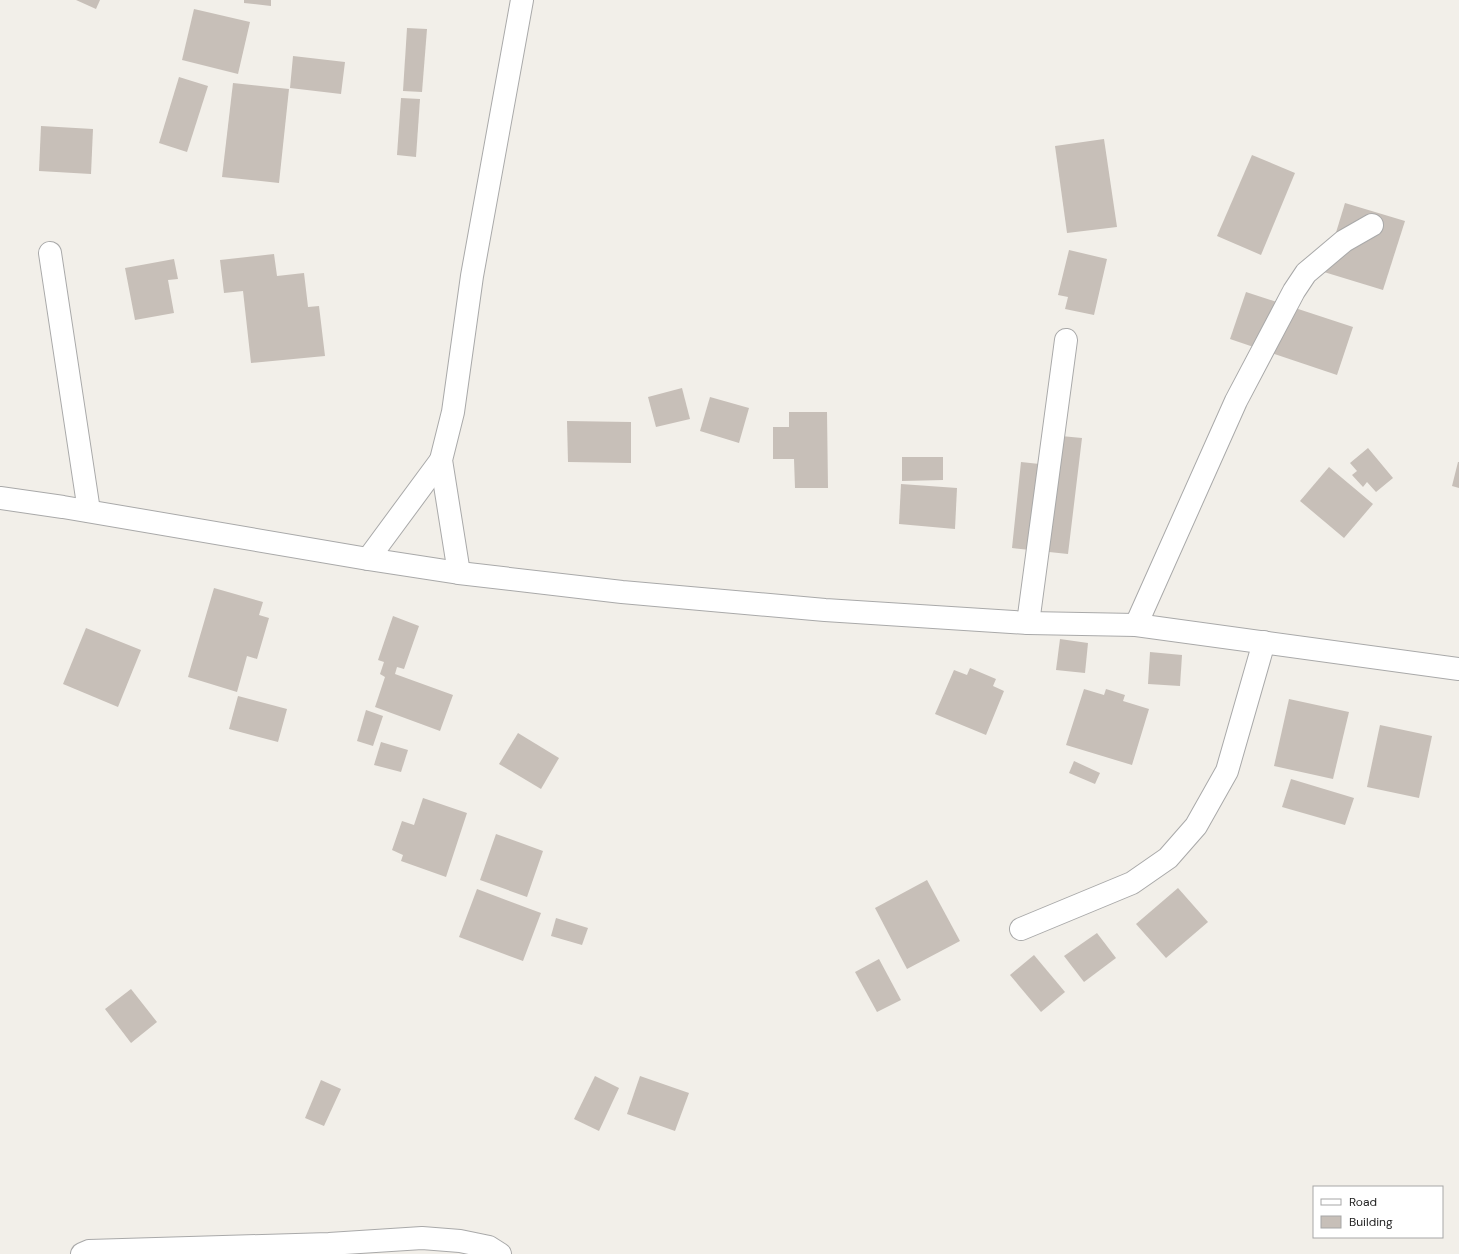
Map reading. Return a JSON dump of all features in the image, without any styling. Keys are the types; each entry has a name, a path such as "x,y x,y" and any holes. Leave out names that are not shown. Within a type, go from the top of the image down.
{"street":[{"path":"368,559 441,460 453,412 472,276 522,0"},
{"path":"1136,626 1236,401 1294,291 1306,274 1317,264 1344,242 1372,225"},
{"path":"50,253 89,511"},
{"path":"1028,623 1066,340"},
{"path":"441,460 459,573"},
{"path":"0,498 89,511 368,559 459,573 622,592 825,610 1028,623 1136,626 1459,669"},
{"path":"1021,929 1132,883 1168,858 1196,826 1227,771 1264,642"},
{"path":"82,1254 89,1251 329,1244 422,1238 460,1241 493,1252"}],"building":[{"path":"76,0 100,0 96,9"},
{"path":"244,0 271,0 271,6 244,3"},
{"path":"194,9 250,22 238,74 182,60"},
{"path":"407,28 427,29 422,92 403,91"},
{"path":"293,56 345,62 341,94 290,88"},
{"path":"179,77 208,86 187,152 159,143"},
{"path":"233,83 289,89 279,183 222,177"},
{"path":"401,98 420,99 416,157 397,155"},
{"path":"41,126 93,129 91,174 39,171"},
{"path":"1104,139 1117,227 1067,233 1055,146"},
{"path":"1252,155 1295,173 1261,255 1217,236"},
{"path":"1345,203 1405,221 1383,290 1324,272"},
{"path":"1069,250 1107,259 1094,315 1065,309 1068,297 1058,295"},
{"path":"274,254 277,276 304,273 308,307 319,306 325,356 251,363 243,291 224,293 220,260"},
{"path":"174,259 178,279 168,280 174,313 135,320 125,268"},
{"path":"1246,292 1353,327 1337,375 1230,339"},
{"path":"682,388 690,419 656,427 648,397"},
{"path":"710,397 749,408 739,443 700,431"},
{"path":"789,412 827,412 828,488 795,488 794,459 773,459 773,427 789,427"},
{"path":"567,421 631,422 631,463 568,462"},
{"path":"1061,436 1082,438 1068,554 1012,548 1021,462 1058,466"},
{"path":"1368,448 1393,478 1376,492 1367,482 1363,487 1352,475 1357,471 1350,463"},
{"path":"902,457 943,457 943,480 902,481"},
{"path":"1459,462 1459,488 1452,486"},
{"path":"1329,467 1373,504 1344,538 1300,501"},
{"path":"901,484 957,488 955,529 899,524"},
{"path":"214,588 263,602 259,615 269,618 257,659 247,656 237,692 188,677"},
{"path":"393,616 419,626 404,669 397,667 395,674 453,695 440,731 375,707 385,677 380,674 384,662 378,660"},
{"path":"86,628 141,650 118,707 63,684"},
{"path":"1060,639 1088,643 1085,673 1056,670"},
{"path":"1150,652 1182,655 1180,686 1148,684"},
{"path":"970,668 996,679 993,686 1004,691 986,735 935,714 954,670 967,675"},
{"path":"1084,689 1104,695 1106,689 1125,695 1123,701 1149,709 1132,765 1066,745"},
{"path":"238,696 287,709 278,742 229,729"},
{"path":"1289,699 1349,712 1333,779 1274,766"},
{"path":"366,710 383,716 373,746 357,741"},
{"path":"1380,725 1432,736 1419,798 1367,787"},
{"path":"518,733 559,758 541,789 499,764"},
{"path":"381,742 408,750 401,772 374,765"},
{"path":"1074,761 1100,773 1095,784 1069,773"},
{"path":"1291,779 1354,798 1345,825 1282,807"},
{"path":"423,798 467,813 446,877 401,861 403,855 392,850 402,821 414,825"},
{"path":"496,834 543,851 527,897 480,880"},
{"path":"927,880 960,941 907,969 875,908"},
{"path":"1178,888 1208,922 1166,958 1136,924"},
{"path":"477,889 541,913 523,961 459,937"},
{"path":"556,918 588,928 582,945 551,936"},
{"path":"1097,933 1116,958 1084,982 1064,956"},
{"path":"1034,955 1065,992 1041,1012 1010,975"},
{"path":"879,959 901,1000 877,1012 855,972"},
{"path":"131,989 157,1022 131,1043 105,1009"},
{"path":"595,1076 619,1088 599,1131 574,1119"},
{"path":"640,1076 689,1093 675,1131 627,1114"},
{"path":"321,1080 341,1089 324,1126 305,1118"}]}
